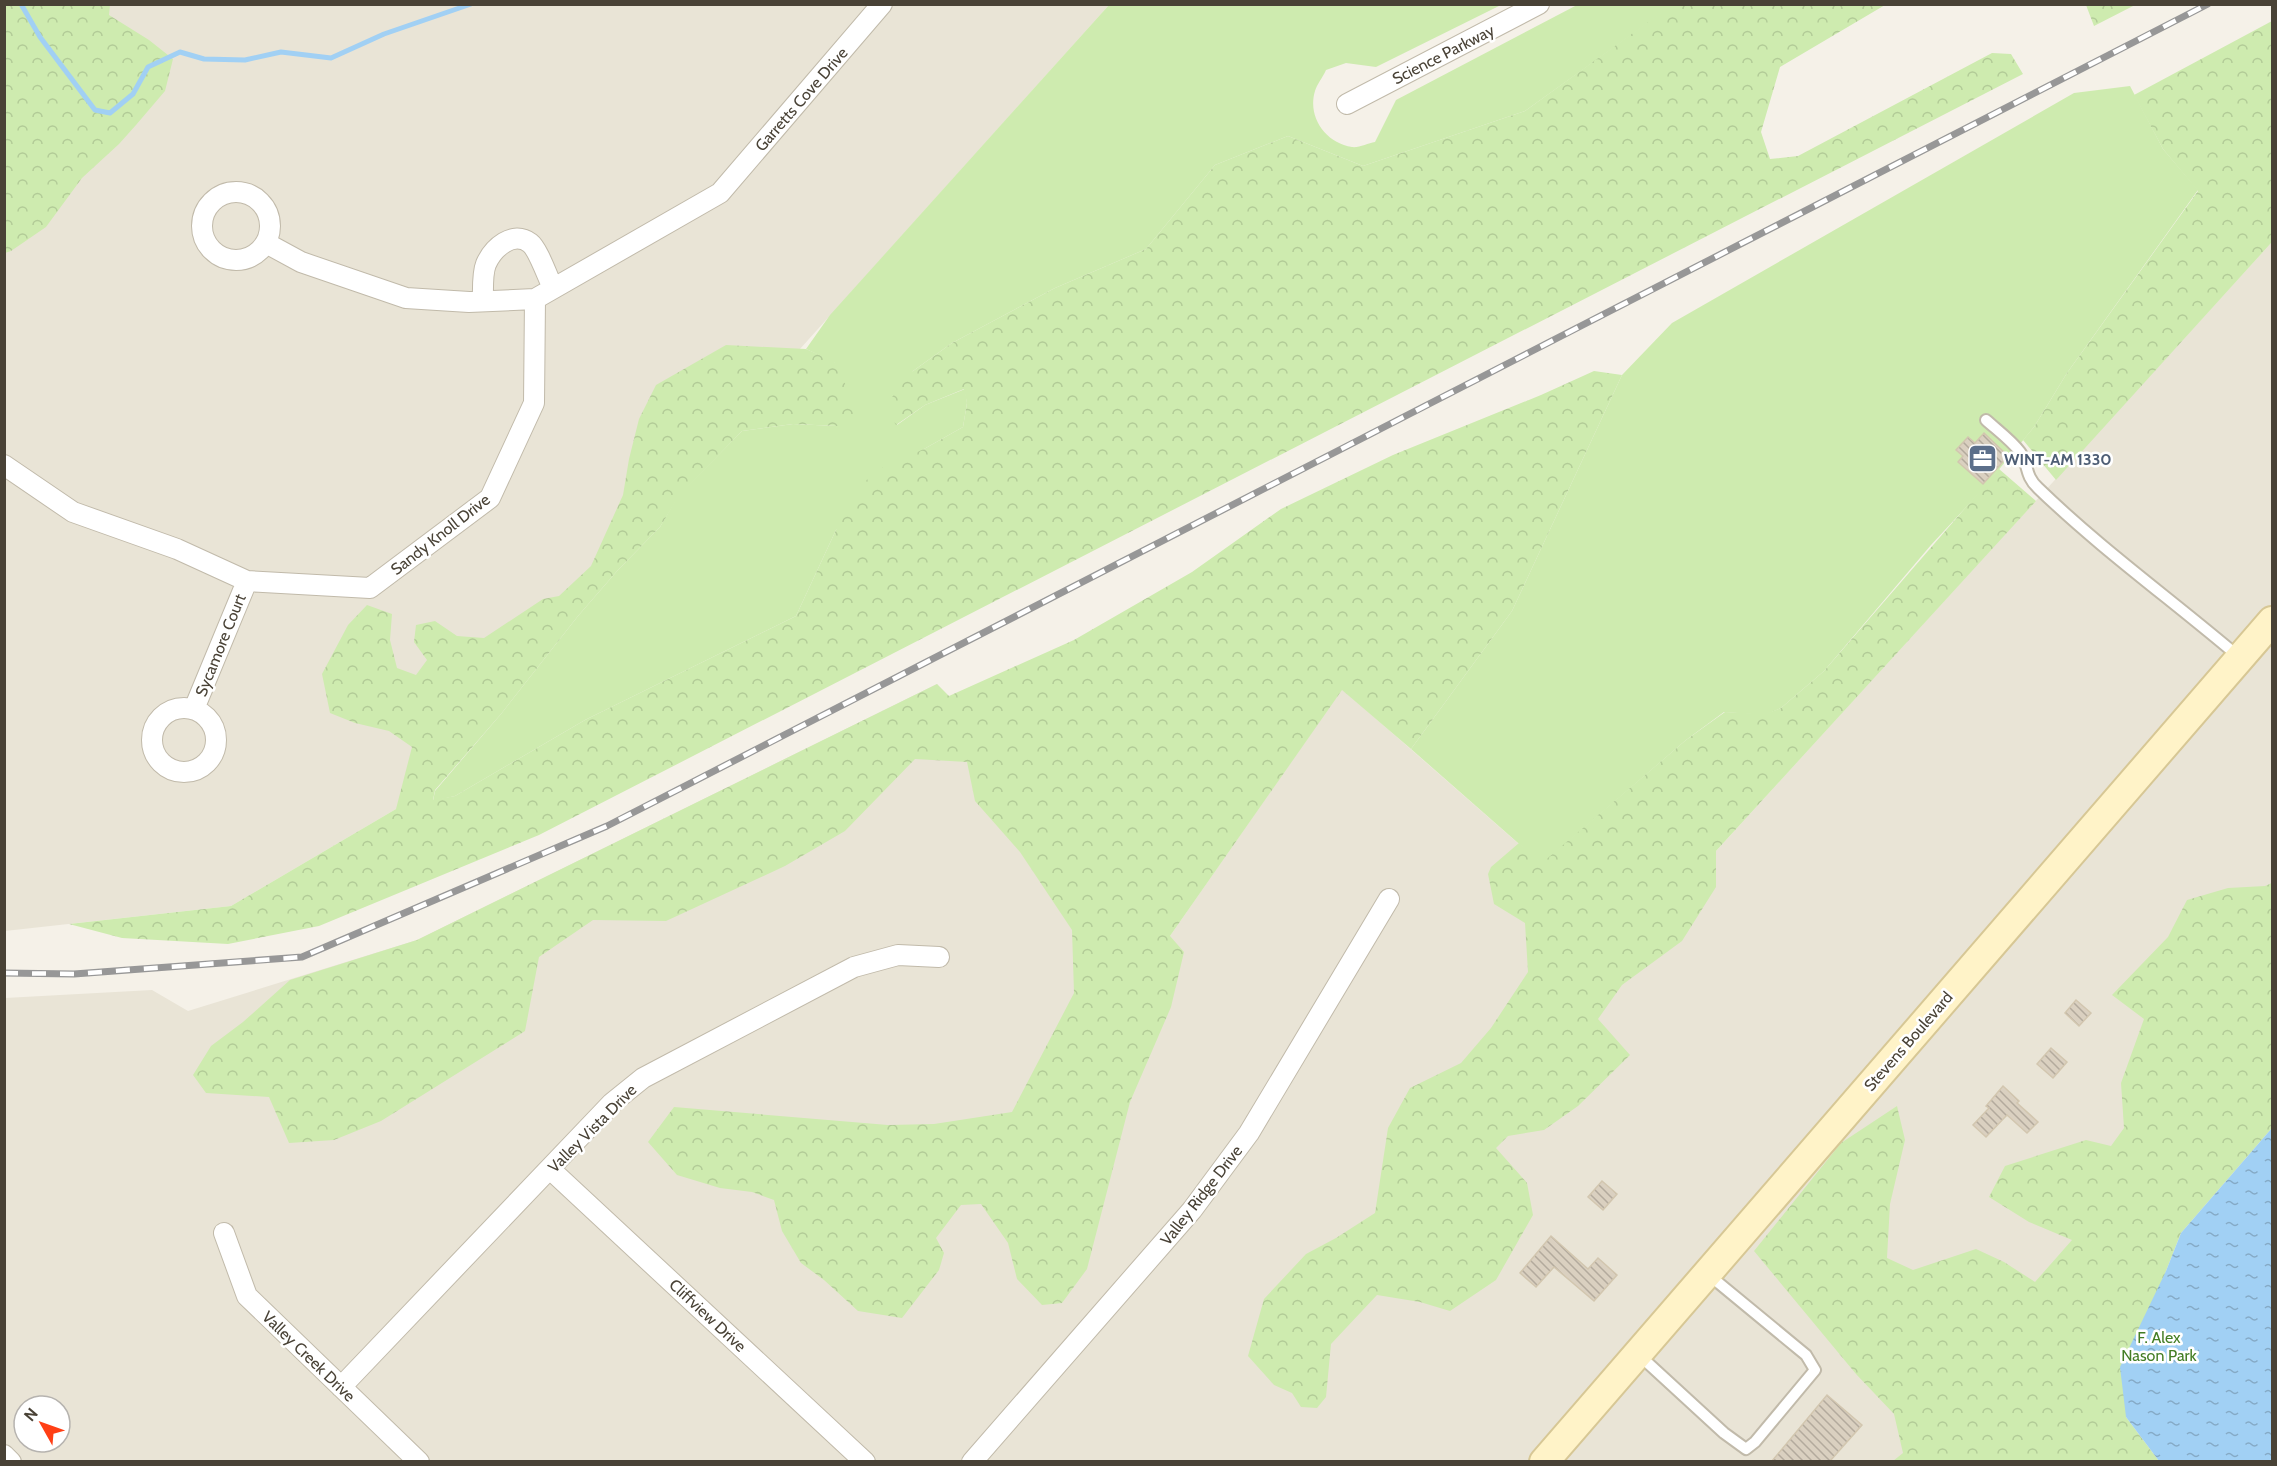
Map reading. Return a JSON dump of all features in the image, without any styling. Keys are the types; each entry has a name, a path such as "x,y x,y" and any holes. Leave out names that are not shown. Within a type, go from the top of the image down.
{"street":[{"name":"Garretts Cove Drive","path":"553,288 720,193 882,4"},
{"name":"Science Parkway","path":"1347,104 1539,4"},
{"path":"266,243 301,262 406,298 483,301 536,299 553,288 531,244 521,239 510,239 500,245 486,264 483,301"},
{"name":"Sandy Knoll Drive","path":"4,465 73,512 177,549 247,581 370,588 490,498 534,403 536,299"},
{"name":"Sycamore Court","path":"194,709 247,581"},
{"name":"Stevens Boulevard","path":"1544,1461 2272,621"},
{"name":"Valley Ridge Drive","path":"972,1461 1199,1200 1249,1133 1389,899"},
{"name":"Valley Vista Drive","path":"340,1387 612,1103 643,1078 854,967 898,955 939,957"},
{"name":"Cliffview Drive","path":"550,1169 865,1461"},
{"name":"Valley Creek Drive","path":"224,1233 247,1296 419,1461"},
{"path":"4,1455 11,1461"}],"lane":[{"path":"1986,420 2019,451 2024,459 2027,475 2040,490 2086,532 2241,658"},
{"path":"1637,1354 1724,1433 1746,1449 1755,1442 1815,1370 1806,1355 1707,1274"}],"shaded area":[{"path":"4,5 1109,5 782,369 396,809 231,906 5,931"},
{"path":"2272,242 2272,608 1533,1461 5,1462 5,998 152,990 188,1011 417,940 937,684 1170,936 1342,689 1632,943"},
{"path":"2272,638 2272,1034 1996,1461 1553,1462"}],"green space":[{"path":"5,4 110,5 109,15 149,40 173,59 165,91 136,125 82,178 46,227 5,253"},
{"path":"1673,4 1885,5 1780,67 1761,132 1770,159 1798,156 1992,53 2011,54 2023,74 539,835 319,926 228,944 122,938 69,924 231,906 396,809 412,747 389,731 355,723 330,713 322,674 348,625 367,605 392,614 390,640 397,668 416,675 427,660 414,642 416,625 435,621 457,636 484,638 543,599 559,596 591,566 623,495 639,419 656,385 726,345 806,349 834,361 854,402 854,420 837,426 793,424 742,431 679,496 660,527 578,616 501,714 435,790 433,800 455,796 585,720 796,616 836,530 871,473 924,449 963,427 967,403 964,389 925,405 896,425 884,407 913,371 952,343 1055,288 1146,249 1215,165 1288,136 1363,166 1525,111"},
{"path":"1109,5 1501,5 1376,67 1346,63 1326,70 1315,91 1313,101 1316,119 1334,140 1343,145 1355,147 1375,142 1396,100 1577,5 1673,5 1525,111 1363,166 1288,136 1215,165 1146,249 1055,288 952,343 913,371 897,425 925,405 965,389 967,403 963,427 924,449 836,530 796,616 585,720 455,796 433,801 435,791 501,714 578,616 660,527 678,496 742,431 793,424 837,426 841,379 834,362 806,349 830,315"},
{"path":"2086,5 2135,5 2094,26"},
{"path":"2272,21 2272,242 2056,480 2023,440 2034,427 2067,373 2198,191 2163,149 2134,95"},
{"path":"2130,86 2163,149 2198,190 2067,373 2034,427 1824,671 1781,708 1765,715 1724,712 1686,740 1542,864 1411,749 1512,611 1622,375 1672,323 2074,93"},
{"path":"1594,371 1622,375 1512,611 1411,749 1342,690 1170,936 1184,952 1171,1007 1130,1102 1087,1269 1062,1303 1042,1305 1017,1279 1008,1243 981,1204 961,1205 936,1238 944,1253 939,1270 902,1318 858,1311 824,1280 801,1263 782,1231 774,1200 752,1192 720,1188 677,1175 648,1142 674,1107 888,1125 934,1124 1012,1112 1074,993 1072,930 1020,852 975,801 967,762 915,759 845,831 785,866 666,921 593,920 539,957 525,1031 381,1121 334,1140 289,1143 269,1097 206,1093 193,1075 211,1046 243,1022 290,980 417,940 937,684 949,696 1074,640 1192,572 1281,509 1393,455"},
{"path":"1999,469 2036,501 1716,851 1716,887 1682,941 1622,985 1598,1019 1630,1055 1578,1106 1544,1130 1508,1136 1496,1148 1527,1183 1533,1215 1496,1280 1450,1311 1420,1302 1377,1295 1331,1344 1326,1397 1317,1408 1301,1407 1292,1393 1274,1385 1248,1356 1264,1299 1306,1254 1375,1213 1388,1128 1410,1088 1461,1063 1491,1028 1528,972 1525,923 1494,904 1488,874 1491,867 1519,843 1542,863 1686,740 1725,712 1765,714 1781,708 1824,671"},
{"path":"2272,883 2272,1128 2181,1233 2166,1271 2126,1417 2159,1461 1893,1461 1903,1453 1894,1414 1856,1374 1754,1251 1841,1143 1897,1106 1905,1140 1890,1204 1887,1258 1913,1270 1976,1249 2004,1262 2035,1282 2072,1240 2029,1222 1989,1197 2005,1166 2086,1140 2111,1146 2124,1128 2121,1083 2144,1019 2112,995 2168,937 2187,900 2228,888 2265,886"}],"water":[{"path":"2272,1128 2272,1461 2159,1461 2126,1417 2120,1367 2166,1271 2181,1233"}],"building":[{"name":"WINT-AM 1330","path":"1984,433 2008,456 1983,484 1958,462 1963,456 1956,450 1968,437 1975,443"},
{"path":"2076,1000 2091,1013 2079,1026 2065,1013"},
{"path":"2051,1048 2067,1062 2053,1078 2037,1064"},
{"path":"2003,1086 2019,1101 2017,1103 2038,1122 2027,1133 2007,1115 1986,1137 1973,1125 1989,1108 1986,1106"},
{"path":"1602,1181 1617,1194 1603,1210 1588,1197"},
{"path":"1551,1236 1588,1269 1598,1258 1617,1275 1594,1301 1554,1267 1536,1287 1520,1273"},
{"path":"1827,1395 1862,1425 1830,1461 1772,1461"}],"waterway":[{"path":"21,4 40,37 95,110 110,113 133,94 148,67 180,52 204,59 245,60 281,52 331,58 384,34 471,4"}],"railway":[{"path":"4,973 74,974 302,957 607,826 2208,4"}],"place":[{"name":"WINT-AM 1330","path":"1983,459"}],"park label":[{"name":"F. Alex Nason Park","path":"2159,1346"}]}
